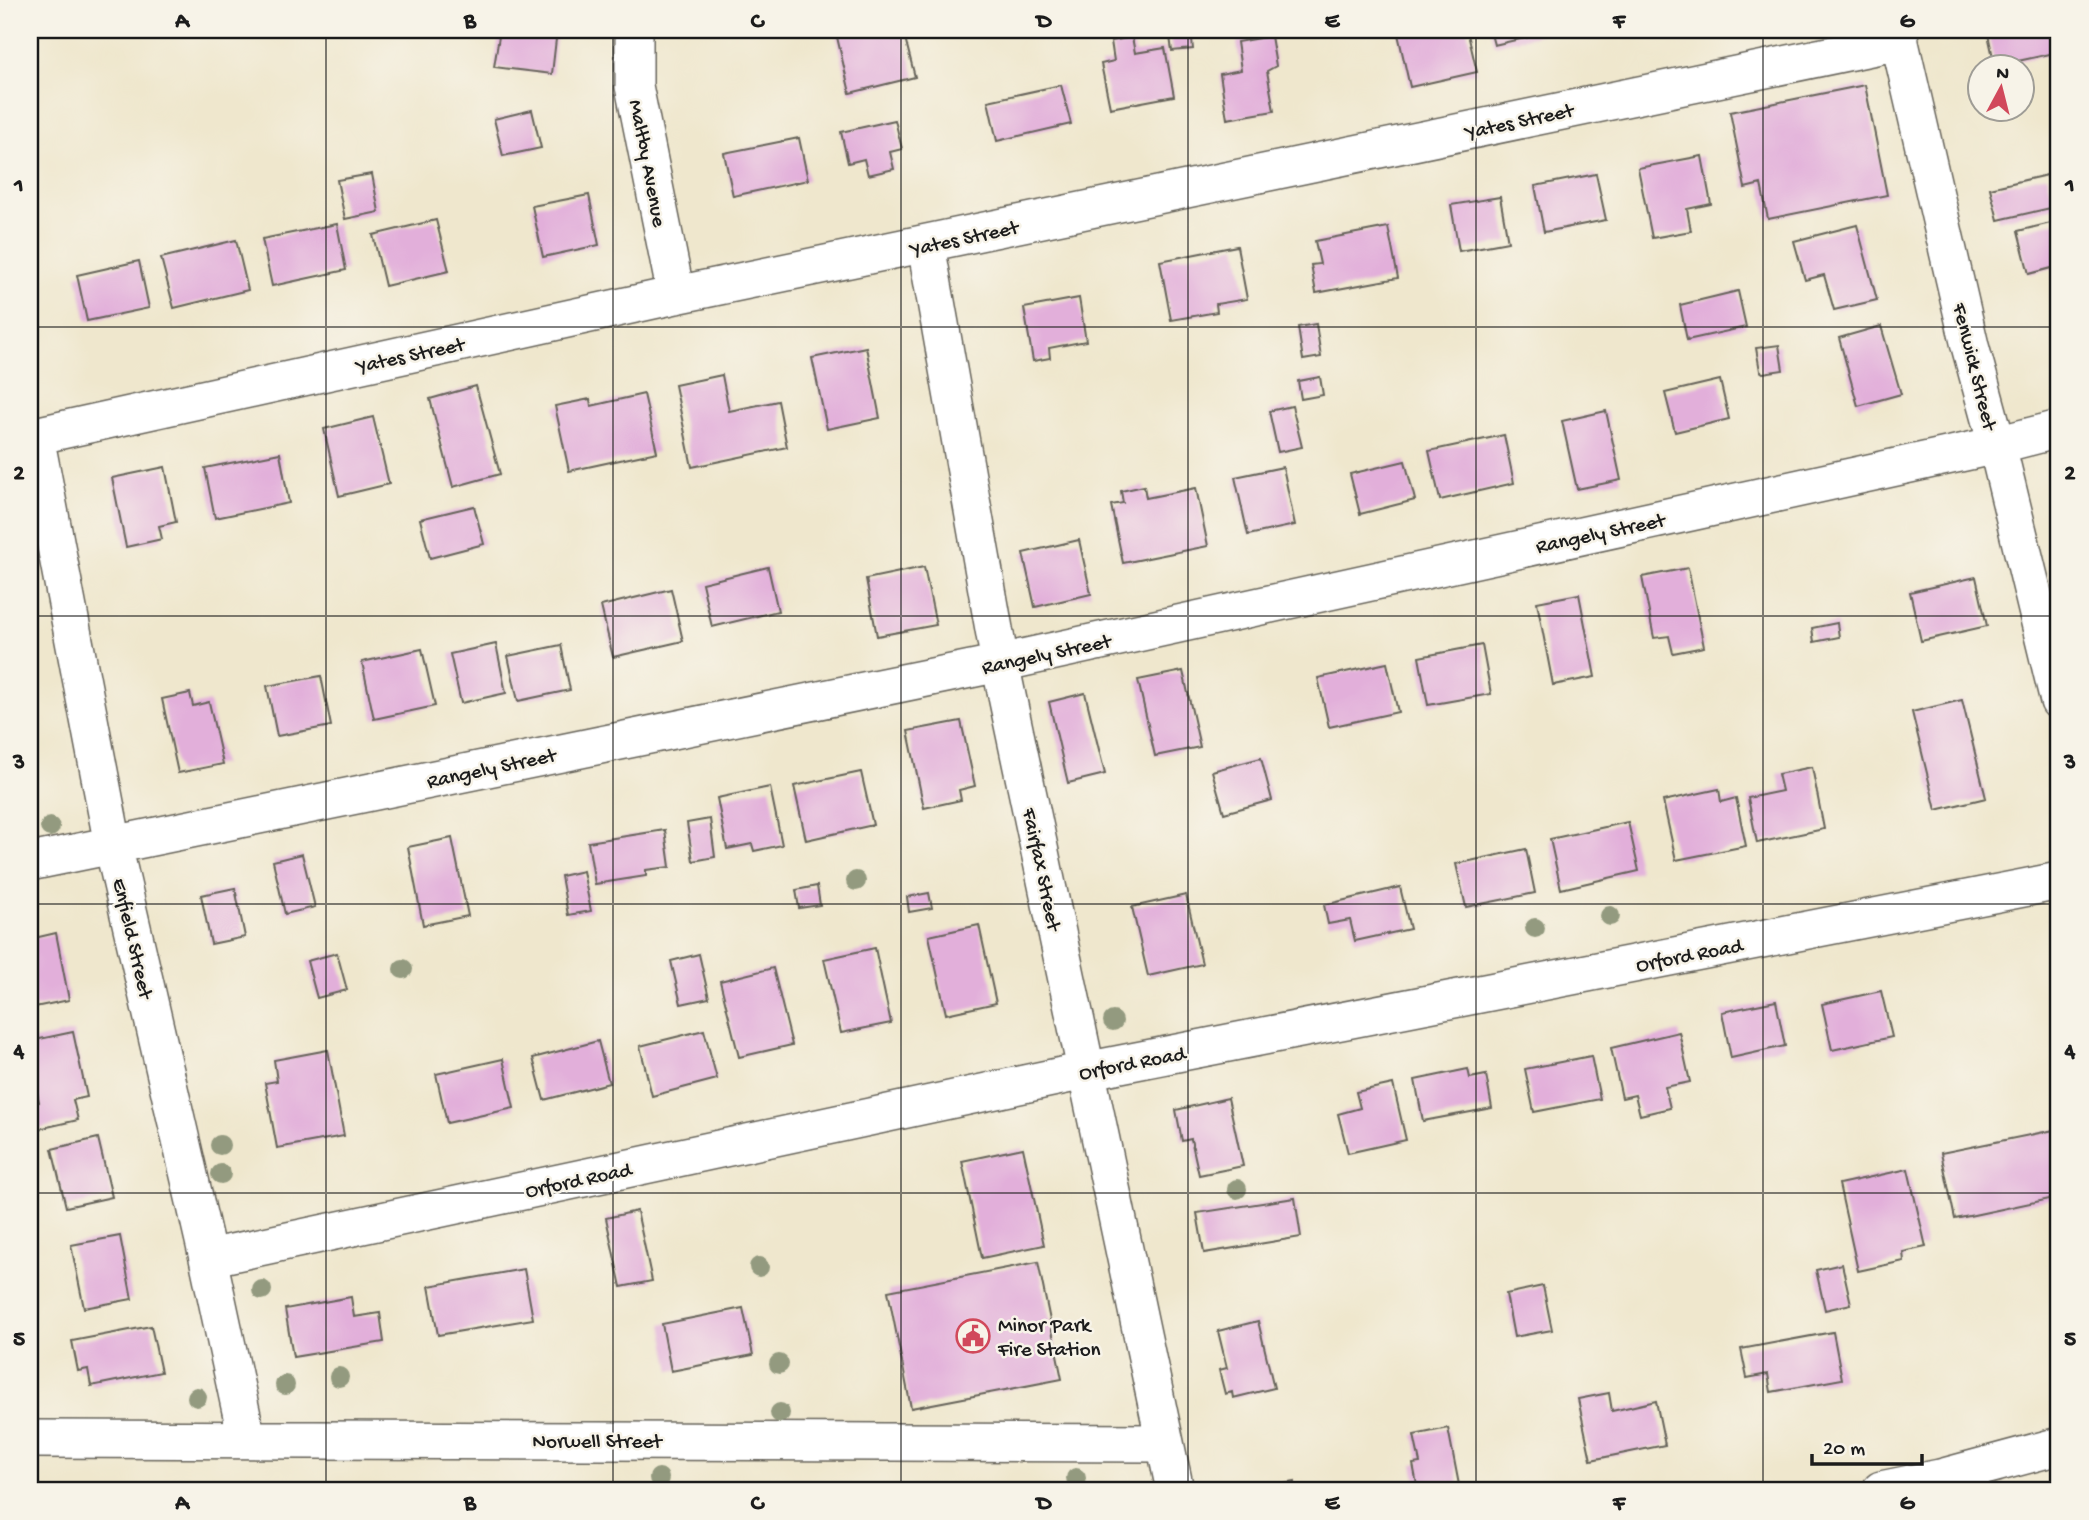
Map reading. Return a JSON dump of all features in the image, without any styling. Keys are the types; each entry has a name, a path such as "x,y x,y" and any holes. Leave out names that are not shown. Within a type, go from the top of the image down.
{"street":[{"name":"Maltby Avenue","path":"634,30 634,86 676,295"},
{"name":"Yates Street","path":"32,436 676,295 926,245 1899,35"},
{"name":"Fenwick Street","path":"1899,35 1970,346 1997,444 2059,701"},
{"name":"Fairfax Street","path":"926,245 1000,663 1175,1490"},
{"name":"Rangely Street","path":"30,862 1000,663 2059,429"},
{"name":"Enfield Street","path":"32,436 113,845 247,1438"},
{"name":"Orford Road","path":"208,1258 1085,1071 2059,881"},
{"name":"Norwell Street","path":"30,1439 1165,1443"},
{"path":"1881,1490 1941,1478 2059,1446"}],"building":[{"path":"500,30 557,30 552,74 494,67"},
{"path":"864,30 903,30 915,77 850,93 837,37"},
{"path":"1169,30 1191,30 1193,49 1172,51"},
{"path":"1416,30 1467,30 1477,72 1410,87 1398,34"},
{"path":"1490,30 1554,30 1554,31 1494,45"},
{"path":"1987,30 2059,30 2059,52 2036,57 2036,52 1992,52"},
{"path":"1271,36 1276,66 1267,71 1274,111 1227,119 1220,74 1241,70 1237,42"},
{"path":"1132,37 1135,53 1165,48 1174,96 1110,108 1101,64 1114,61 1111,41"},
{"path":"1061,85 1071,124 997,141 988,101"},
{"path":"1865,85 1887,195 1768,219 1761,184 1745,188 1730,112"},
{"path":"532,110 541,148 503,156 494,119"},
{"path":"895,120 902,149 890,152 894,169 868,175 864,159 848,163 841,132"},
{"path":"799,138 808,180 733,196 724,153"},
{"path":"1702,156 1711,204 1687,209 1691,231 1652,238 1638,168"},
{"path":"372,174 379,212 345,219 337,180"},
{"path":"1596,174 1606,220 1544,232 1535,186"},
{"path":"2047,175 2055,207 1998,220 1990,188"},
{"path":"589,195 599,245 543,257 532,206"},
{"path":"1500,197 1508,242 1459,251 1451,205"},
{"path":"436,220 449,271 385,286 373,235"},
{"path":"2059,221 2059,266 2029,274 2018,231"},
{"path":"337,224 346,270 272,286 262,239"},
{"path":"1857,225 1877,300 1834,310 1824,275 1805,280 1794,241"},
{"path":"1388,227 1398,278 1316,293 1311,265 1320,264 1315,241"},
{"path":"236,240 248,290 174,308 161,258"},
{"path":"1237,246 1247,299 1216,304 1217,312 1171,320 1160,261"},
{"path":"139,261 149,308 87,321 77,275"},
{"path":"1738,291 1746,327 1687,340 1680,305"},
{"path":"1079,298 1086,341 1049,348 1050,358 1033,361 1024,308"},
{"path":"1316,324 1321,357 1303,360 1298,327"},
{"path":"1881,326 1901,394 1858,406 1839,338"},
{"path":"1779,345 1783,370 1763,373 1760,371 1756,348"},
{"path":"866,347 880,418 827,429 812,358"},
{"path":"722,375 729,411 778,401 787,447 692,467 675,385"},
{"path":"1320,377 1323,395 1301,399 1298,381"},
{"path":"1720,380 1729,419 1675,432 1665,393"},
{"path":"476,386 500,474 453,487 430,399"},
{"path":"644,394 657,452 569,471 555,406 590,399 591,406"},
{"path":"1292,406 1302,447 1278,452 1269,411"},
{"path":"1606,411 1621,480 1577,489 1562,421"},
{"path":"373,417 389,484 339,496 324,429"},
{"path":"1504,435 1514,483 1440,500 1429,451"},
{"path":"280,453 289,503 215,518 205,468"},
{"path":"1405,461 1415,500 1360,514 1350,474"},
{"path":"165,467 176,522 159,526 162,539 126,547 112,478"},
{"path":"1283,467 1295,525 1248,535 1235,477"},
{"path":"1144,486 1146,498 1196,488 1208,546 1123,563 1111,505 1123,503 1121,491"},
{"path":"474,506 484,544 430,558 420,519"},
{"path":"1079,540 1091,594 1035,607 1023,553"},
{"path":"768,567 778,611 712,627 702,583"},
{"path":"924,567 936,625 877,636 866,579"},
{"path":"1688,568 1704,647 1673,653 1669,636 1654,638 1642,577"},
{"path":"1976,577 1987,626 1921,641 1910,592"},
{"path":"671,589 683,641 613,657 601,606"},
{"path":"1579,594 1595,677 1553,685 1537,602"},
{"path":"1837,623 1839,637 1814,642 1812,628"},
{"path":"496,644 506,693 461,703 450,654"},
{"path":"561,645 570,690 518,701 508,656"},
{"path":"1482,645 1491,694 1428,705 1419,657"},
{"path":"422,649 435,706 374,719 362,662"},
{"path":"1387,663 1398,712 1329,727 1318,678"},
{"path":"1183,671 1200,747 1155,756 1138,680"},
{"path":"321,676 331,726 277,736 267,686"},
{"path":"190,693 193,706 209,702 223,764 178,773 162,699"},
{"path":"1085,693 1105,774 1068,783 1049,702"},
{"path":"1962,700 1986,798 1936,810 1912,712"},
{"path":"961,721 975,786 959,790 961,800 924,808 908,731"},
{"path":"1261,758 1272,800 1224,813 1212,771"},
{"path":"1812,767 1824,829 1757,843 1748,798 1782,791 1778,774"},
{"path":"861,772 873,825 806,840 794,786"},
{"path":"770,787 782,845 754,851 752,844 727,849 717,798"},
{"path":"1719,789 1721,802 1736,798 1746,846 1676,860 1663,801"},
{"path":"710,819 715,857 693,861 687,823"},
{"path":"1628,822 1639,871 1561,889 1550,839"},
{"path":"665,830 670,867 646,870 646,876 595,884 588,842"},
{"path":"452,838 468,916 423,925 408,847"},
{"path":"1526,849 1535,893 1466,907 1456,864"},
{"path":"302,854 315,907 285,914 273,861"},
{"path":"583,871 591,911 568,915 561,876"},
{"path":"817,886 820,905 799,908 796,890"},
{"path":"1400,887 1410,929 1355,941 1350,920 1328,924 1324,905"},
{"path":"235,888 245,937 211,944 201,895"},
{"path":"929,893 932,908 909,912 907,897"},
{"path":"1186,895 1202,964 1148,976 1132,907"},
{"path":"979,925 996,1003 946,1014 929,936"},
{"path":"56,933 69,1000 30,1008 30,939"},
{"path":"875,948 891,1023 841,1033 824,959"},
{"path":"337,953 347,990 317,998 307,961"},
{"path":"699,954 709,998 681,1004 671,961"},
{"path":"773,968 792,1045 739,1057 720,981"},
{"path":"1881,991 1892,1037 1832,1050 1822,1004"},
{"path":"1776,1001 1785,1046 1731,1058 1722,1012"},
{"path":"704,1030 717,1079 652,1096 640,1046"},
{"path":"73,1032 87,1097 73,1100 78,1120 34,1130 30,1104 39,1102 30,1060 30,1041"},
{"path":"1679,1032 1690,1082 1665,1087 1670,1108 1640,1115 1635,1095 1622,1098 1611,1048"},
{"path":"598,1041 609,1083 544,1100 533,1058"},
{"path":"328,1050 344,1136 277,1148 265,1083 277,1081 274,1060"},
{"path":"1591,1056 1600,1099 1534,1112 1525,1069"},
{"path":"503,1059 514,1108 447,1123 436,1074"},
{"path":"1468,1069 1470,1078 1486,1075 1492,1108 1423,1121 1415,1080"},
{"path":"1393,1084 1406,1140 1348,1153 1338,1114 1360,1108 1356,1092"},
{"path":"1228,1098 1243,1166 1199,1175 1191,1139 1182,1141 1176,1110"},
{"path":"2059,1129 2059,1197 1955,1219 1941,1153"},
{"path":"98,1138 112,1197 66,1207 52,1149"},
{"path":"1023,1148 1044,1245 982,1258 962,1161"},
{"path":"1908,1169 1926,1247 1903,1252 1904,1261 1858,1271 1839,1184"},
{"path":"1295,1198 1301,1237 1204,1253 1197,1213"},
{"path":"637,1211 652,1281 621,1287 606,1218"},
{"path":"120,1236 132,1299 84,1308 71,1245"},
{"path":"1038,1262 1062,1379 911,1408 888,1291"},
{"path":"1842,1264 1851,1304 1825,1310 1816,1270"},
{"path":"524,1269 533,1319 438,1335 429,1286"},
{"path":"1543,1286 1552,1330 1514,1337 1506,1294"},
{"path":"351,1297 354,1317 380,1313 384,1342 293,1357 285,1309"},
{"path":"743,1308 753,1355 671,1371 662,1324"},
{"path":"1258,1321 1274,1388 1233,1398 1232,1392 1225,1394 1219,1370 1227,1368 1218,1331"},
{"path":"151,1326 161,1372 91,1386 88,1369 78,1371 72,1341"},
{"path":"1833,1332 1842,1379 1771,1392 1768,1374 1747,1378 1741,1349"},
{"path":"1609,1393 1612,1411 1656,1401 1665,1445 1591,1460 1578,1399"},
{"path":"1448,1428 1460,1490 1418,1490 1413,1464 1420,1463 1414,1435"},
{"path":"1295,1482 1296,1490 1256,1490 1256,1489"}],"place":[{"name":"Minor Park Fire Station","path":"973,1336"}]}
